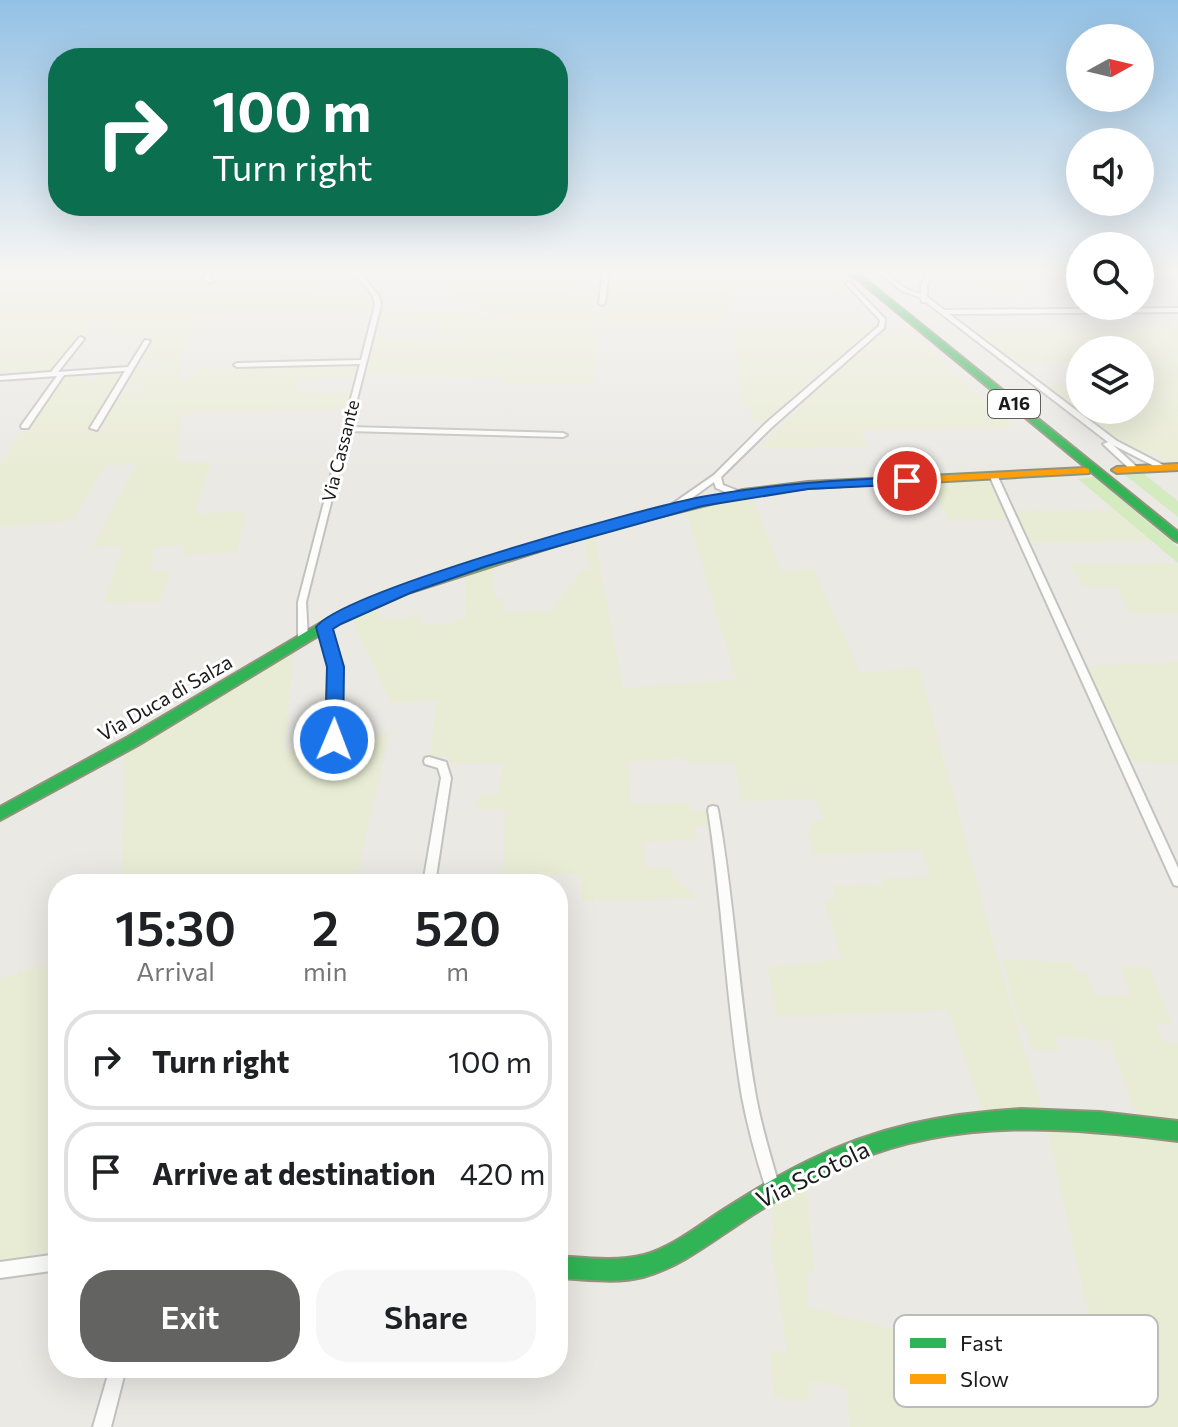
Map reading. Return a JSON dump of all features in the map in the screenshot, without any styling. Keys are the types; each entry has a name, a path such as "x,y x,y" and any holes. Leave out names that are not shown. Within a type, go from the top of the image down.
{"main road":[{"name":"A16","path":"924,337 1178,538"},
{"name":"A16","path":"942,337 1178,527"},
{"path":"1117,470 1170,467"},
{"name":"Via Duca di Salza","path":"0,814 133,741 324,627 404,590 481,563 671,509 738,494 808,485 1085,471"},
{"name":"Via Scotola","path":"568,1268 614,1270 641,1266 672,1255 774,1192 870,1145 943,1127 1079,1118 1178,1131"}],"street":[{"name":"Via Cassante","path":"303,639 302,602 370,337"},
{"path":"671,509 717,477 769,425 871,337"},
{"path":"966,337 1135,469"},
{"path":"973,337 1114,443 1170,467"},
{"path":"25,426 81,339"},
{"path":"94,428 147,341"},
{"path":"237,365 363,362"},
{"path":"0,378 129,369"},
{"path":"348,429 563,435"},
{"path":"717,477 719,486 738,494"},
{"path":"994,477 1178,881"},
{"path":"324,627 335,667 334,740"},
{"path":"429,761 442,765 446,778 431,874"},
{"path":"713,810 723,864 742,1047 761,1156 774,1192"},
{"path":"0,1270 48,1263"},
{"path":"102,1427 115,1378"}],"green space":[{"path":"0,337 82,337 53,373 0,376"},
{"path":"147,337 190,337 181,354 181,381 190,381 191,374 198,367 360,364 356,378 299,379 297,389 307,389 307,394 352,392 348,410 181,413 177,462 210,462 195,514 246,511 237,552 182,555 185,545 155,547 149,572 170,572 159,602 104,603 123,546 93,547 136,464 105,465 74,518 62,522 0,527 0,464 22,431 29,431 31,422 64,375 87,373 85,381 94,380 98,373 125,371 91,431 103,431 105,426 98,426 118,392 141,391 143,385 128,386 129,382 124,382 133,369 158,367 161,361 137,362"},
{"path":"374,337 462,341 463,338 443,337 598,337 593,384 506,384 506,379 365,374"},
{"path":"734,337 867,337 806,382 766,421 752,421 751,406 742,405"},
{"path":"879,337 914,337 1017,428 861,430 867,447 758,449 835,372"},
{"path":"979,337 1066,337 1066,363 1011,362"},
{"path":"1154,337 1178,337 1178,462 1125,446 1095,424 1154,424"},
{"path":"1066,384 1066,402 1043,385"},
{"path":"1144,474 1178,501 1178,517 1125,475"},
{"path":"1094,477 1178,547 1178,563 1078,479"},
{"path":"986,481 996,489 1009,519 949,521 930,484"},
{"path":"751,496 781,572 814,569 860,672 919,668 997,957 1043,1112 984,1115 948,1010 777,1017 768,967 842,959 824,899 835,898 832,886 883,885 882,879 930,877 922,850 814,855 808,830 812,830 811,821 823,820 816,799 742,801 735,764 687,764 686,758 628,762 631,804 690,803 691,811 711,811 713,826 696,826 696,839 643,842 646,868 672,868 673,876 697,898 582,901 580,874 503,874 505,809 476,809 478,795 499,794 503,763 449,764 449,756 430,757 437,700 391,703 352,619 377,608 382,620 421,616 421,625 453,624 454,619 465,618 466,574 496,563 492,588 495,589 495,598 503,597 504,613 552,610 581,571 590,570 585,541 581,538 594,536 623,688 736,680 686,510"},
{"path":"1116,510 1153,541 1028,542 1011,511"},
{"path":"1178,563 1178,613 1132,614 1116,587 1084,587 1070,564"},
{"path":"293,652 285,750 342,744 342,739 389,733 357,874 122,874 124,756"},
{"path":"1178,662 1178,764 1131,762 1086,666"},
{"path":"1002,959 1072,963 1076,972 1086,973 1094,995 1131,996 1120,966 1149,968 1172,1024 1157,1024 1164,1042 1178,1043 1178,1124 1137,1118 1109,1039 1104,1039 1106,1044 1093,1039 1055,1036 1058,1051 1032,1050 1025,1026 1020,1025"},
{"path":"48,964 48,1253 0,1261 0,978"},
{"path":"1051,1126 1178,1138 1178,1427 850,1427 846,1389 842,1386 809,1381 809,1401 774,1397 771,1352 787,1352 770,1238 774,1237 771,1200 806,1182 814,1272 808,1272 808,1307 894,1329 894,1407 1158,1407 1158,1315 1089,1315 1048,1132"}],"traffic: fast":[{"path":"932,337 1178,538"},
{"path":"0,814 133,741 335,620 404,590 598,529 743,493 808,485 929,479"},
{"path":"568,1268 622,1269 656,1262 800,1176 866,1146 904,1134 942,1126 1021,1119 1100,1122 1178,1131"}],"traffic: slow":[{"path":"1117,470 1178,467"},
{"path":"929,479 1085,471"}],"route":[{"path":"334,740 335,667 324,627 335,620 404,590 481,563 700,502 808,485 907,481"}]}
